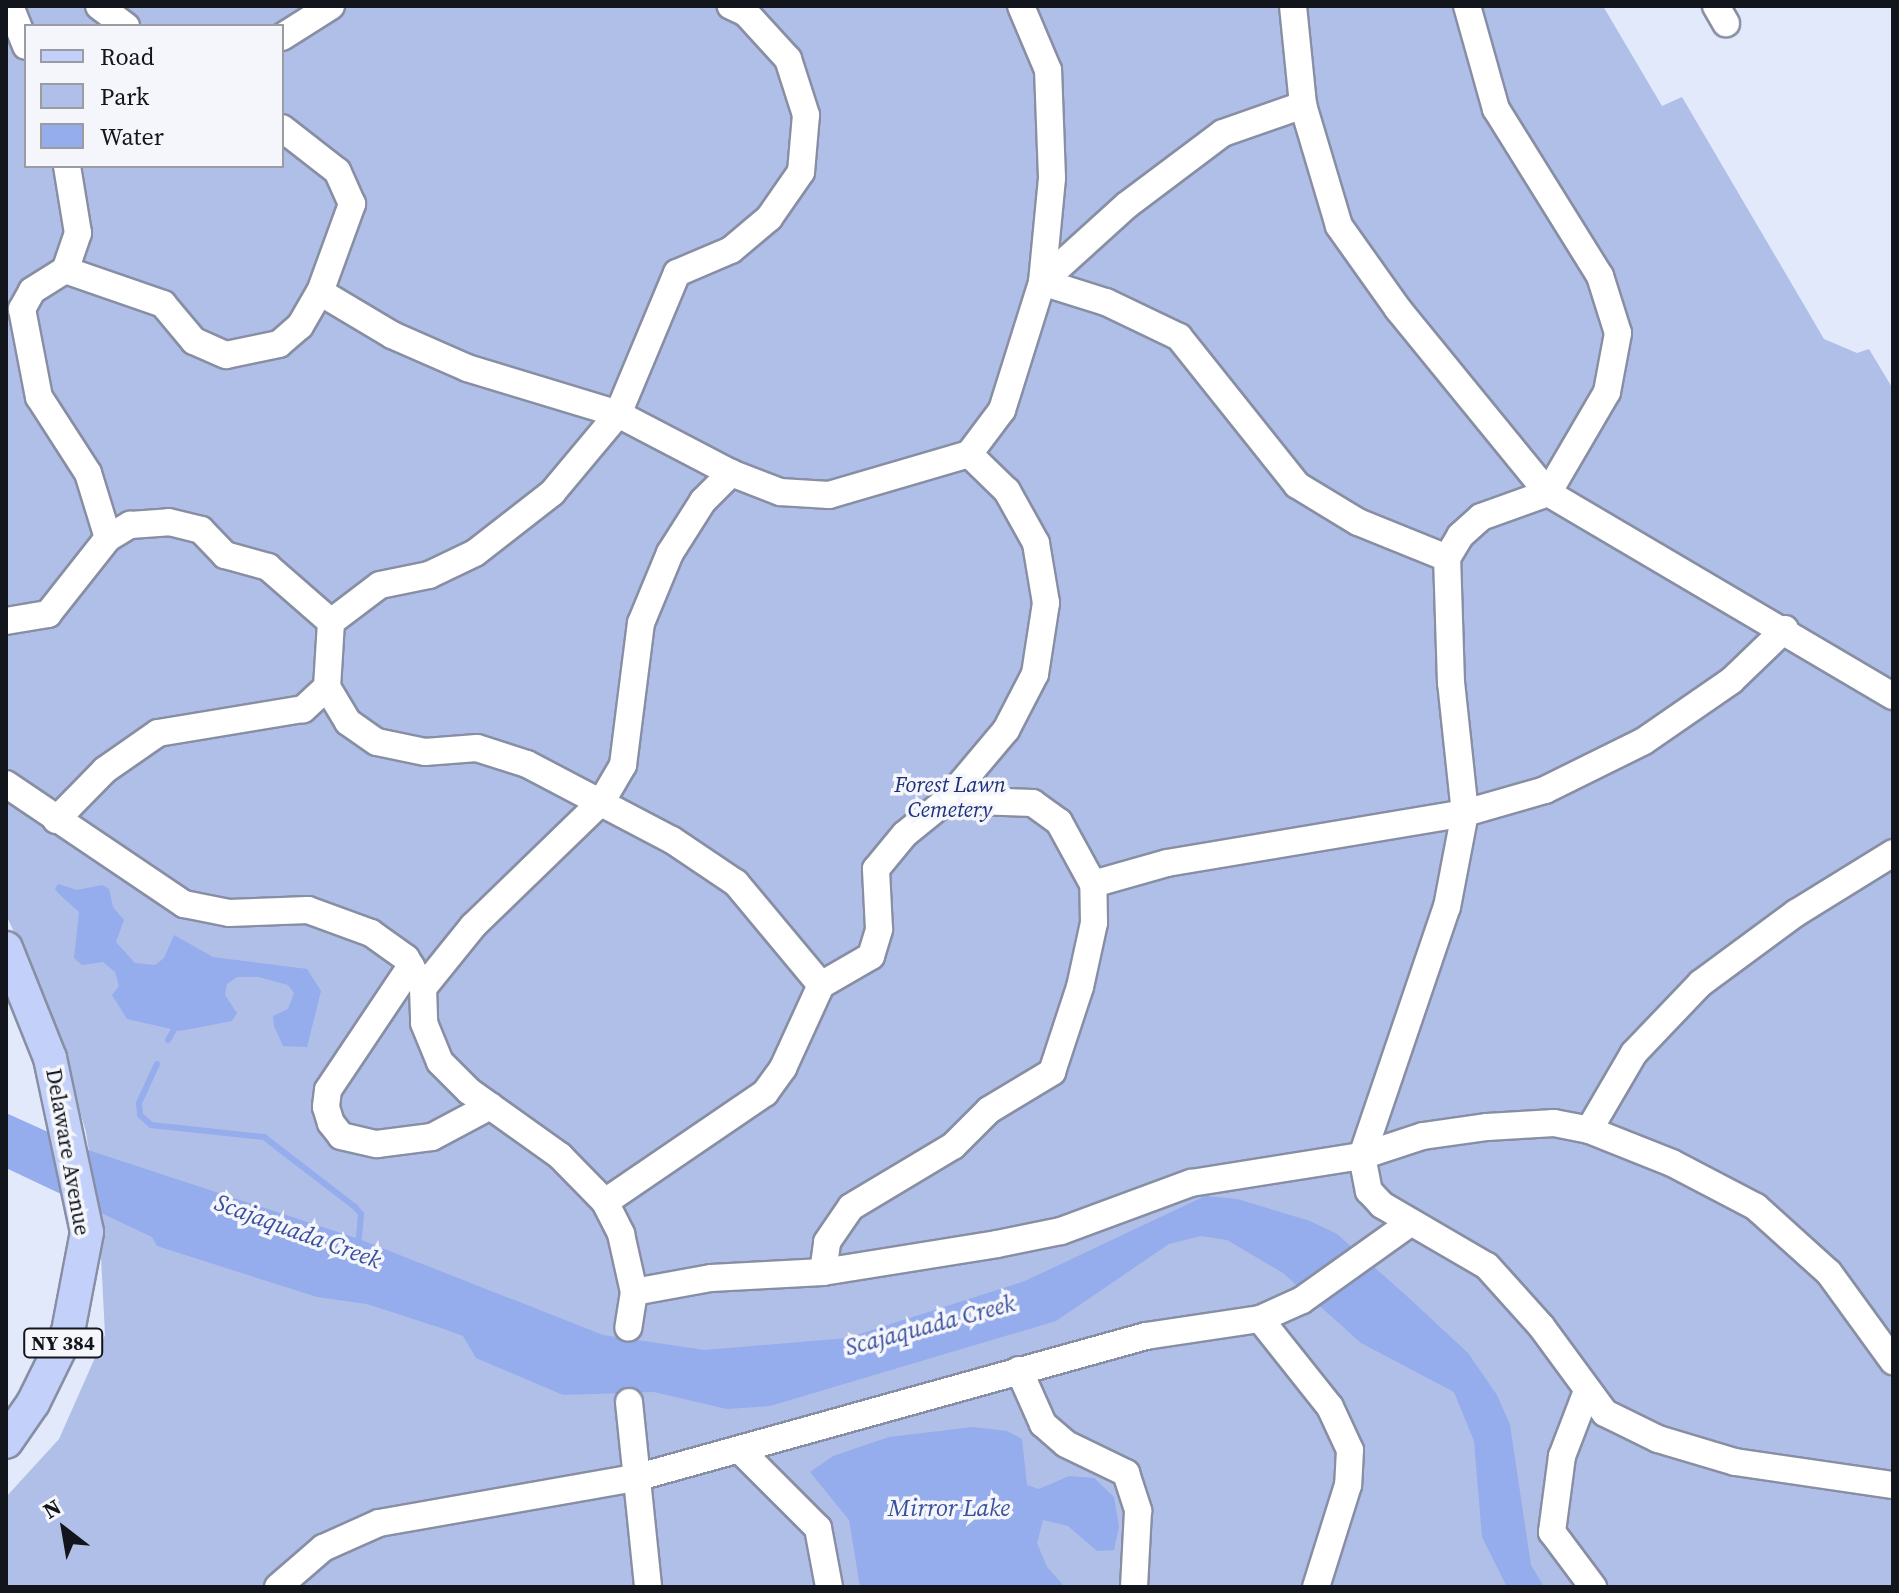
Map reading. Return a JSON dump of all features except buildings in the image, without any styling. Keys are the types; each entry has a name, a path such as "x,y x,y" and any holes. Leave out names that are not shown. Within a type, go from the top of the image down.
{"main road":[{"name":"Delaware Avenue","path":"6,948 50,1058 65,1113 87,1232 68,1332 33,1403 6,1442"}],"street":[{"path":"10,6 24,41"},
{"path":"99,6 123,24"},
{"path":"284,36 331,6"},
{"path":"731,6 746,13 788,59 806,115 801,172 769,218 740,242 677,273 618,414 552,493 475,553 429,575 380,585 331,622 327,687 348,722 377,742 425,752 477,748 527,764 602,801 736,883 821,985"},
{"path":"320,292 392,335 467,368 618,414 731,473 780,492 829,495 969,454 1002,410 1042,282 1052,178 1048,70 1021,6"},
{"path":"1293,6 1303,105 1339,226 1398,309 1548,493 1785,629 1893,696"},
{"path":"1467,6 1496,109 1600,276 1618,333 1607,392 1548,493 1481,517 1460,536 1447,558 1451,683 1465,813 1447,907 1362,1156 1369,1191 1410,1223 1487,1266 1541,1326 1605,1413 1658,1439 1735,1462 1893,1485"},
{"path":"1042,282 1127,205 1223,133 1303,105"},
{"path":"65,270 163,304 194,341 226,355 279,344 300,326 320,292 352,204 337,171 284,130"},
{"path":"67,168 78,233 65,270 32,291 22,309 39,397 88,473 108,538"},
{"path":"1042,282 1106,302 1179,337 1297,485 1358,522 1447,558"},
{"path":"605,1202 765,1093 783,1068 821,985 871,956 879,929 876,869 905,834 947,800 1006,730 1028,688 1046,603 1036,543 1007,491 969,454"},
{"path":"490,1106 432,1137 377,1144 341,1136 331,1123 326,1107 328,1090 417,977 602,801 623,765 636,694 641,623 670,553 703,501 731,473"},
{"path":"6,621 48,614 108,538 130,525 169,522 201,530 225,555 268,567 331,622"},
{"path":"1093,884 1167,863 1465,813 1545,790 1644,741 1731,681 1785,629"},
{"path":"56,820 105,770 158,733 303,709 327,687"},
{"path":"6,784 184,904 229,913 308,910 371,933 417,977 424,1023 440,1062 490,1106 560,1156 605,1202 621,1234 634,1292 628,1328"},
{"path":"823,1272 827,1242 851,1207 953,1146 989,1110 1052,1072 1089,948 1093,884 1059,822 1033,803 947,800"},
{"path":"1589,1130 1634,1053 1701,983 1796,913 1893,853"},
{"path":"634,1292 711,1278 823,1272 1061,1231 1191,1183 1362,1156 1423,1136 1487,1127 1554,1123 1589,1130 1672,1163 1756,1207 1829,1273 1893,1361"},
{"path":"278,1587 323,1548 379,1523 635,1478 1146,1336 1260,1319 1302,1300 1410,1223"},
{"path":"1260,1319 1330,1407 1350,1450 1348,1485 1316,1587"},
{"path":"1019,1370 1043,1424 1066,1444 1126,1473 1138,1511 1134,1587"},
{"path":"1587,1391 1562,1456 1552,1532 1593,1587"},
{"path":"629,1402 648,1587"},
{"path":"741,1451 818,1528 829,1587"}],"green space":[{"name":"Forest Lawn Cemetery","path":"6,6 1603,6 1662,106 1682,97 1824,339 1857,353 1869,349 1893,389 1893,1587 6,1587 6,1497 59,1439 105,1335 99,1217 86,1132 47,1001 6,915"}],"water":[{"path":"58,884 77,890 102,885 109,889 113,907 124,920 116,942 135,963 155,965 164,958 174,935 213,957 307,969 321,991 307,1047 283,1046 274,1026 273,1016 288,1009 294,993 288,985 259,977 237,977 227,984 225,995 237,1013 232,1021 180,1031 127,1019 112,995 119,986 115,972 103,962 82,965 74,958 79,912 55,889"},
{"name":"Scajaquada Creek","path":"6,1113 88,1150 359,1239 603,1335 705,1350 847,1338 1025,1281 1205,1196 1237,1199 1310,1221 1337,1234 1410,1299 1468,1353 1497,1395 1510,1425 1531,1565 1544,1587 1507,1587 1482,1537 1474,1441 1454,1392 1361,1343 1283,1273 1227,1240 1201,1236 1169,1244 1056,1321 770,1406 727,1409 654,1392 563,1395 476,1358 463,1336 444,1329 367,1304 317,1297 157,1246 152,1237 6,1168"},
{"name":"Mirror Lake","path":"973,1427 1007,1431 1022,1439 1027,1485 1039,1489 1069,1476 1094,1478 1114,1497 1119,1527 1114,1550 1097,1551 1068,1526 1043,1520 1037,1543 1047,1567 1065,1587 860,1587 849,1520 810,1472 833,1456 889,1437"}],"waterway":[{"path":"168,1040 175,1028"},
{"name":"Scajaquada Creek","path":"157,1064 139,1103 140,1115 151,1125 264,1137 355,1207 361,1214 359,1239"}]}
